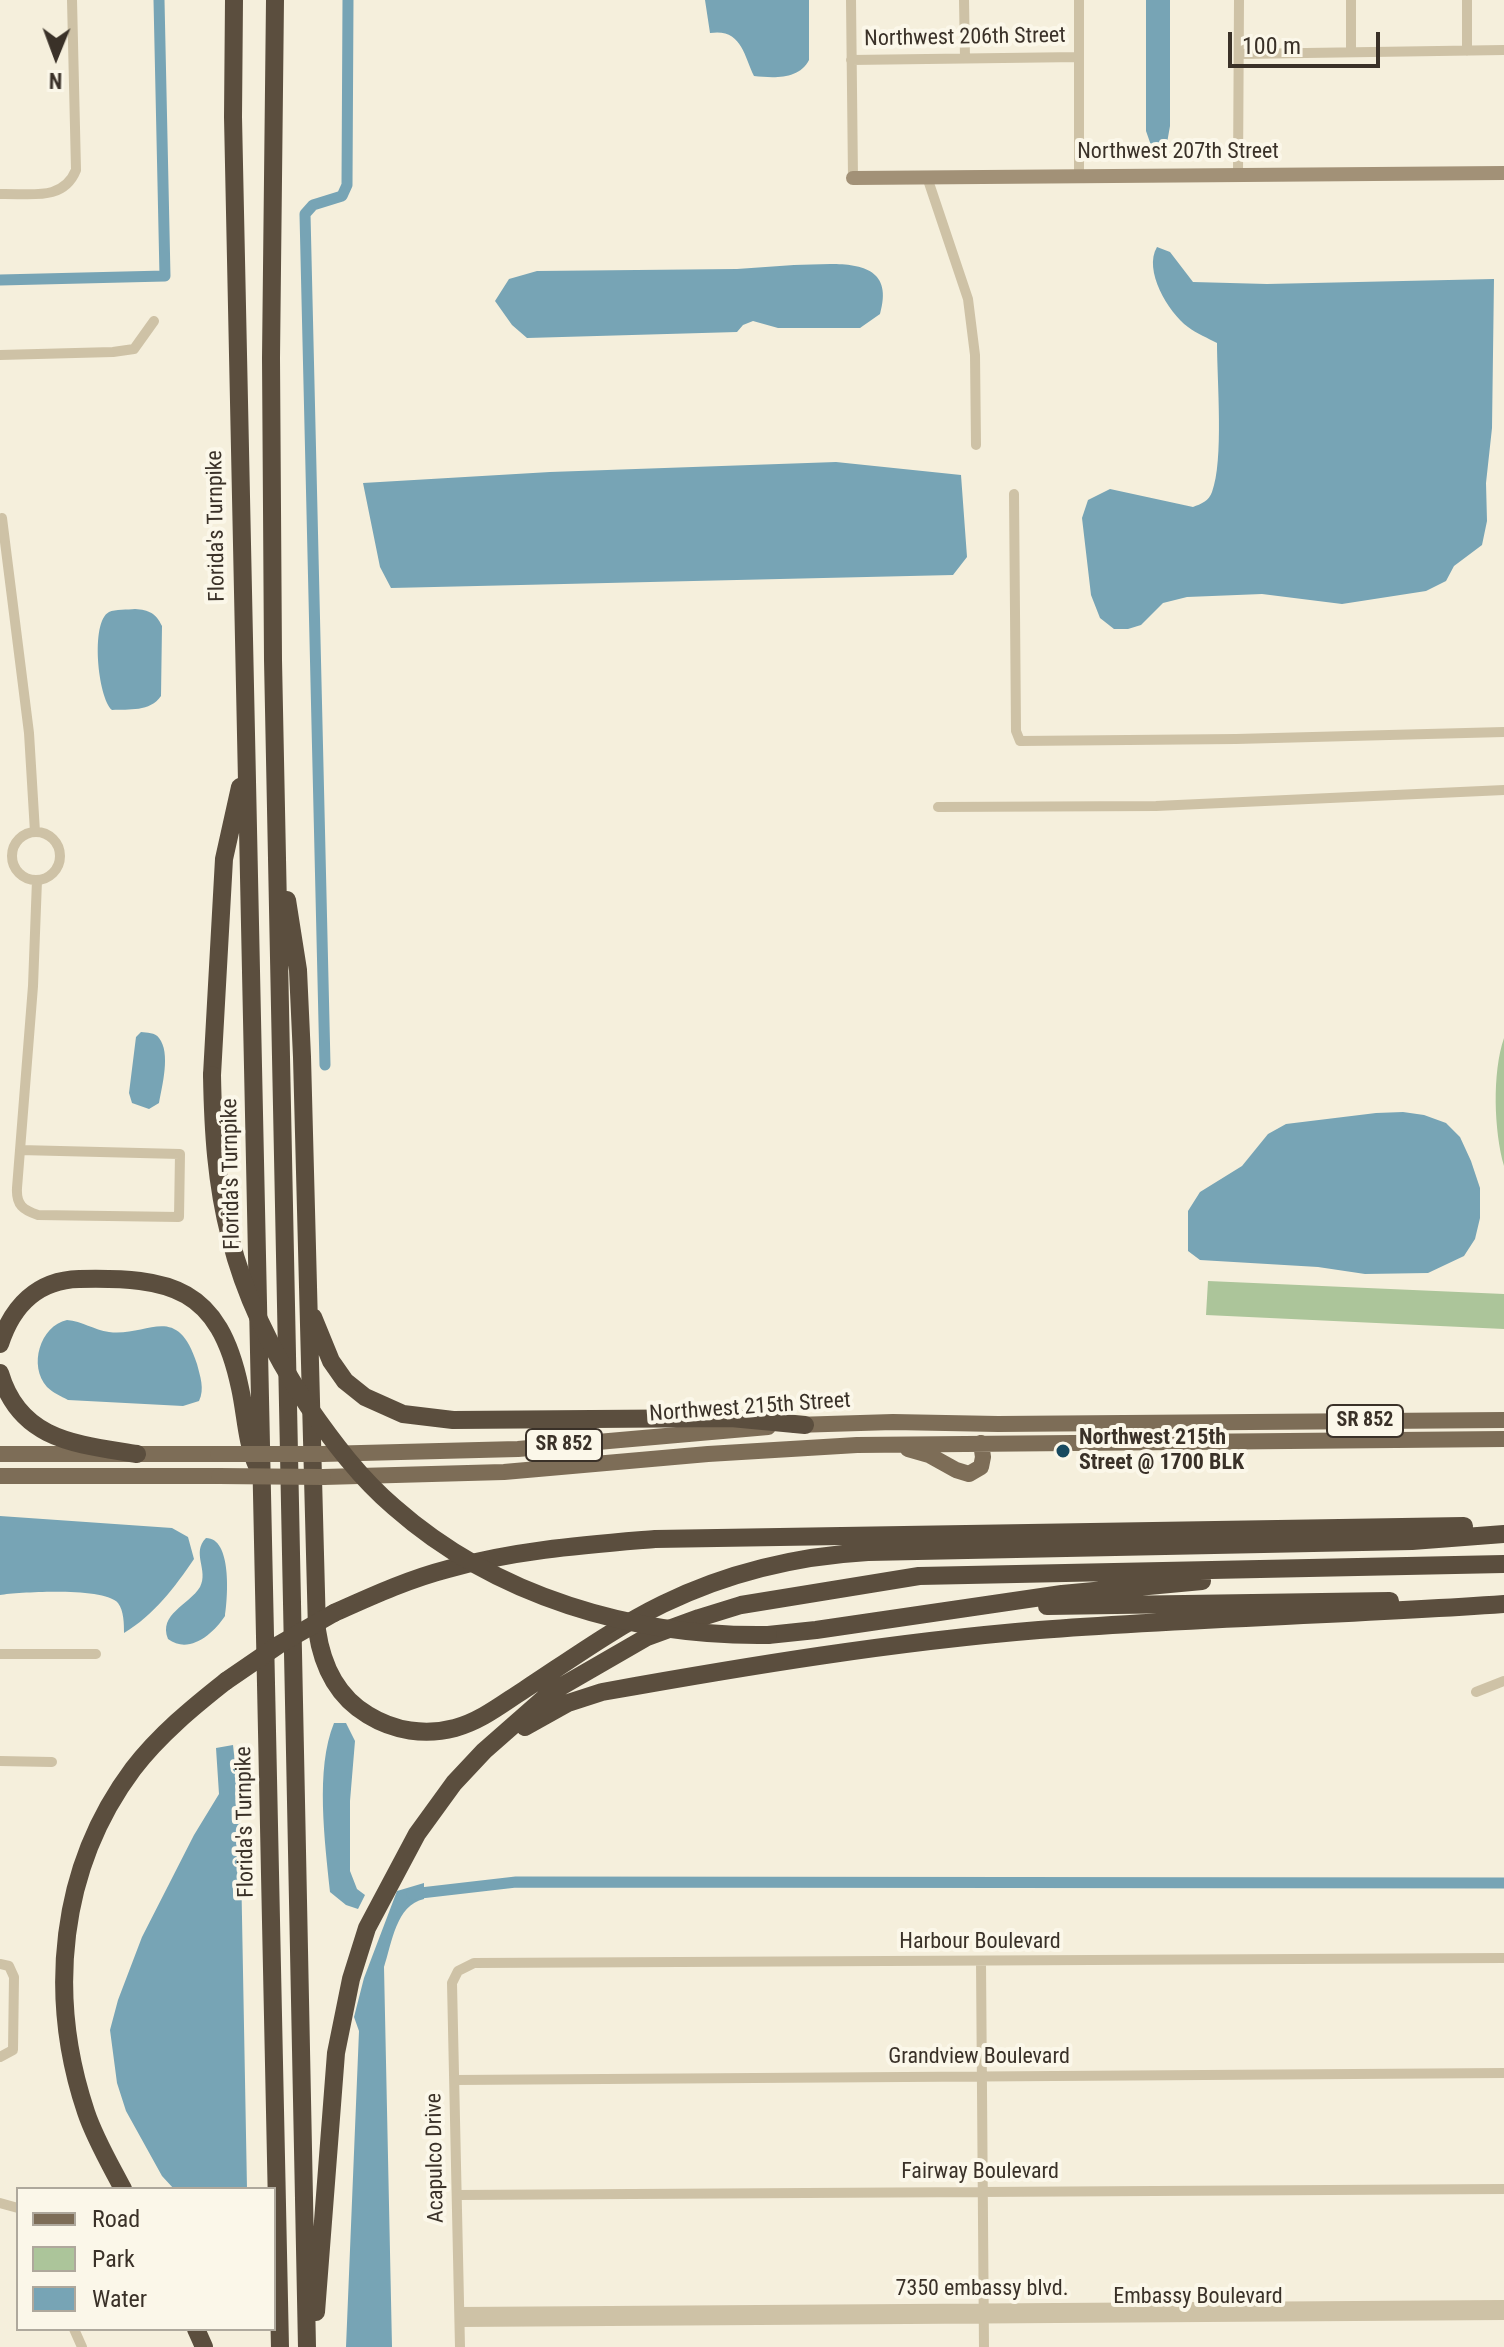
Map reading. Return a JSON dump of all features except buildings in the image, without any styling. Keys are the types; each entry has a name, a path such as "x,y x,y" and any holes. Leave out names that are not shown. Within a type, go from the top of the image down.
{"highway":[{"path":"224,0 233,117"},
{"name":"Florida's Turnpike","path":"234,0 233,117 280,2347"},
{"path":"275,0 270,490 307,2347"},
{"path":"246,757 224,859 212,1075 215,1159 230,1237 242,1278 280,1363 329,1435 394,1507 437,1541 484,1570 570,1606 635,1625 721,1636 768,1635 1062,1594 1279,1577 1324,1569"},
{"path":"277,826 298,970 315,1607 319,1643 327,1669 342,1693 362,1711 400,1729 430,1732 471,1723 592,1645 666,1602 731,1577 811,1558 868,1552 1412,1541 1504,1534"},
{"path":"0,1344 7,1325 20,1306 33,1293 56,1282 136,1279 180,1291 208,1315 231,1356 244,1405 248,1445 263,1479"},
{"path":"308,1303 325,1350 345,1381 365,1397 403,1414 453,1420 731,1418 805,1425"},
{"path":"0,1373 12,1403 42,1430 82,1445 137,1454"},
{"path":"122,2187 87,2115 69,2045 63,1977 71,1906 84,1858 133,1769 169,1729 226,1681 280,1644 334,1613 392,1587 448,1569 569,1546 655,1539 1504,1525"},
{"path":"313,2347 336,2053 351,1979 367,1928 417,1834 454,1783 484,1751 550,1693 647,1637 699,1618 741,1605 919,1576 1504,1564"},
{"path":"949,1612 1072,1605 1504,1602"},
{"path":"402,1861 468,1780 513,1736 535,1719 568,1703 602,1692 878,1648 1036,1631 1160,1622 1336,1616 1504,1602"}],"main road":[{"name":"Northwest 215th Street","path":"0,1454 322,1454 510,1449 805,1425 1504,1420"},
{"name":"Northwest 215th Street","path":"0,1476 323,1477 495,1472 764,1449 895,1444 1504,1439"},
{"path":"895,1444 929,1455 969,1474 981,1467 981,1443"}],"street":[{"path":"0,194 59,192 70,184 76,170 72,0"},
{"path":"851,0 853,178"},
{"path":"964,0 965,58"},
{"path":"1079,0 1079,174"},
{"path":"1238,174 1239,0"},
{"path":"1351,0 1351,52"},
{"path":"1467,0 1467,51"},
{"path":"1240,54 1504,50"},
{"name":"Northwest 206th Street","path":"851,60 1079,57"},
{"name":"Northwest 207th Street","path":"853,178 1504,173"},
{"path":"927,177 968,299 975,355 976,445"},
{"path":"0,355 134,349 154,321"},
{"path":"1014,494 1016,731 1020,741 1220,740 1504,732"},
{"path":"2,518 29,733 35,832"},
{"path":"938,807 1156,806 1504,790"},
{"path":"35,832 54,840 59,856 54,871 37,880 18,872 6,857 17,840 35,832"},
{"path":"20,1150 180,1154 179,1217 38,1215 26,1211 17,1197 20,1150 33,986 37,880"},
{"path":"0,1654 96,1654"},
{"path":"1476,1692 1504,1681"},
{"path":"0,1761 52,1762"},
{"name":"Harbour Boulevard","path":"458,1971 474,1963 1504,1958"},
{"path":"981,1962 984,2347"},
{"path":"0,1964 9,1966 14,1977 13,2050 0,2057"},
{"name":"Acapulco Drive","path":"458,1971 452,1983 460,2347"},
{"name":"Grandview Boulevard","path":"455,2080 1504,2073"},
{"name":"Fairway Boulevard","path":"457,2195 1504,2189"},
{"name":"7350 embassy blvd.","path":"983,2314 1504,2305"},
{"name":"Embassy Boulevard","path":"460,2317 1504,2315"}],"green space":[{"path":"1504,1038 1504,1166 1496,1102"},
{"path":"1208,1281 1504,1294 1504,1329 1206,1315"}],"water":[{"path":"705,0 809,0 809,60 805,67 777,77 754,76 735,39 729,35 710,33"},
{"path":"1146,0 1170,0 1170,126 1162,152 1153,151 1146,131"},
{"path":"1157,247 1170,252 1193,282 1267,284 1494,279 1487,521 1482,545 1454,566 1446,581 1426,591 1342,604 1262,594 1187,597 1163,603 1141,625 1128,629 1114,629 1100,618 1091,595 1082,518 1088,500 1110,489 1193,507 1209,498 1216,478 1219,441 1217,343 1188,327 1166,301 1153,267"},
{"path":"843,264 871,272 880,281 883,294 880,314 860,328 778,328 753,321 737,332 527,338 512,325 495,301 509,279 537,271 737,269"},
{"path":"836,462 961,475 967,557 953,575 391,588 380,567 363,483 550,472"},
{"path":"135,609 152,613 162,626 161,696 145,707 112,710 100,676 99,630 109,612"},
{"path":"141,1032 157,1036 164,1052 165,1070 159,1103 149,1109 132,1103 129,1093 136,1037"},
{"path":"1403,1112 1446,1123 1460,1137 1471,1161 1480,1188 1480,1218 1475,1239 1464,1256 1428,1273 1365,1274 1318,1267 1200,1260 1188,1251 1188,1211 1200,1192 1242,1166 1268,1134 1286,1124"},
{"path":"67,1320 109,1332 160,1326 180,1333 189,1345 201,1378 199,1401 183,1406 68,1400 54,1393 41,1378 38,1358 50,1330"},
{"path":"0,1516 172,1528 188,1537 194,1559 154,1609 124,1633 121,1610 118,1603 110,1598 62,1592 0,1595"},
{"path":"206,1538 214,1541 224,1558 227,1583 225,1616 200,1640 184,1645 168,1639 167,1623 200,1587 203,1574 200,1550"},
{"path":"334,1723 346,1723 355,1741 350,1801 350,1871 357,1889 365,1895 358,1909 346,1905 330,1892 323,1784 328,1741"},
{"path":"233,1745 240,1809 247,2187 172,2187 162,2176 126,2111 117,2083 110,2030 142,1937 194,1835 219,1794 216,1748"},
{"path":"424,1883 424,1899 407,1909 401,1917 384,1967 392,2347 346,2347 359,2031 354,2017 364,1978 397,1891"}],"waterway":[{"path":"0,280 165,276 159,0"},
{"path":"325,1065 305,214 313,205 342,196 347,185 348,0"},
{"path":"412,1894 516,1882 1504,1883"}],"place":[{"name":"Northwest 215th Street @ 1700 BLK","path":"1063,1451"}]}
